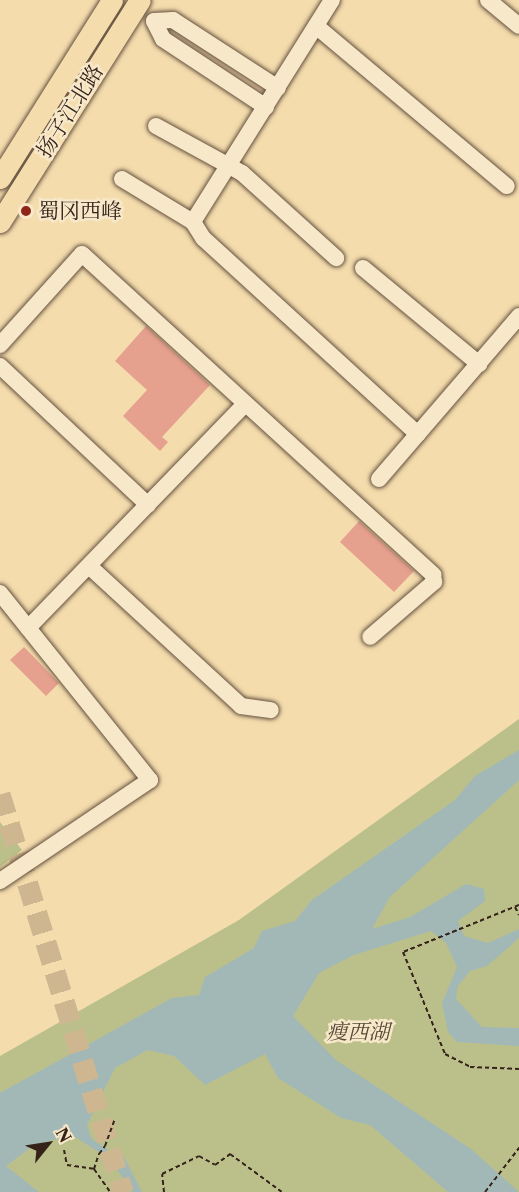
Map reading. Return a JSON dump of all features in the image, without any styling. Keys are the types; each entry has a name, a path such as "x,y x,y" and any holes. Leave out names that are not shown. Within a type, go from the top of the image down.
{"main road":[{"name":"扬子江北路","path":"0,178 112,0"},
{"name":"扬子江北路","path":"0,222 140,0"}],"lane":[{"path":"193,222 332,0"},
{"path":"488,0 519,26"},
{"path":"266,107 163,39 154,21 173,20 278,88"},
{"path":"316,26 507,186"},
{"path":"156,126 228,167 336,258"},
{"path":"122,179 193,222 203,238 418,434"},
{"path":"0,345 82,254 244,405 433,575 434,582 370,637"},
{"path":"363,268 478,364"},
{"path":"379,479 519,316"},
{"path":"0,366 148,505"},
{"path":"28,628 244,405"},
{"path":"89,566 241,706 270,710"},
{"path":"0,593 150,780 0,881"}],"path":[{"path":"519,904 403,952 445,1054 470,1067 519,1069"},
{"path":"514,907 519,915"},
{"path":"94,1169 114,1121"},
{"path":"485,1192 519,1148"},
{"path":"64,1150 67,1165 94,1169 110,1192"},
{"path":"164,1192 162,1174 199,1156 215,1165 230,1154 282,1192"}],"green space":[{"name":"瘦西湖","path":"519,719 519,1192 0,1192 0,1056 239,920"},
{"path":"0,822 22,850 0,867"}],"shaded area":[{"name":"瘦西湖","path":"519,750 519,780 390,897 372,929 410,917 466,884 484,889 485,901 458,921 464,936 488,943 519,929 519,938 487,966 470,971 458,986 456,999 482,1027 519,1028 519,1046 457,1042 448,1032 442,1003 457,967 446,943 431,931 354,955 319,973 293,1016 336,1060 471,1149 519,1192 448,1192 370,1125 341,1118 278,1078 265,1054 205,1085 174,1056 148,1050 115,1068 87,1125 92,1139 113,1153 122,1153 142,1192 132,1192 111,1160 72,1135 34,1145 6,1166 39,1192 0,1192 0,1093 172,998 199,995 205,977 254,948 262,931 295,921 312,900 455,800 475,776"}],"building":[{"path":"146,326 210,385 162,437 168,442 160,451 123,416 147,390 115,361"},
{"path":"359,521 414,571 394,592 340,542"},
{"path":"24,647 59,683 46,696 10,660"}],"tunnel":[{"path":"0,794 123,1192"}],"place":[{"name":"蜀冈西峰","path":"26,211"}]}
